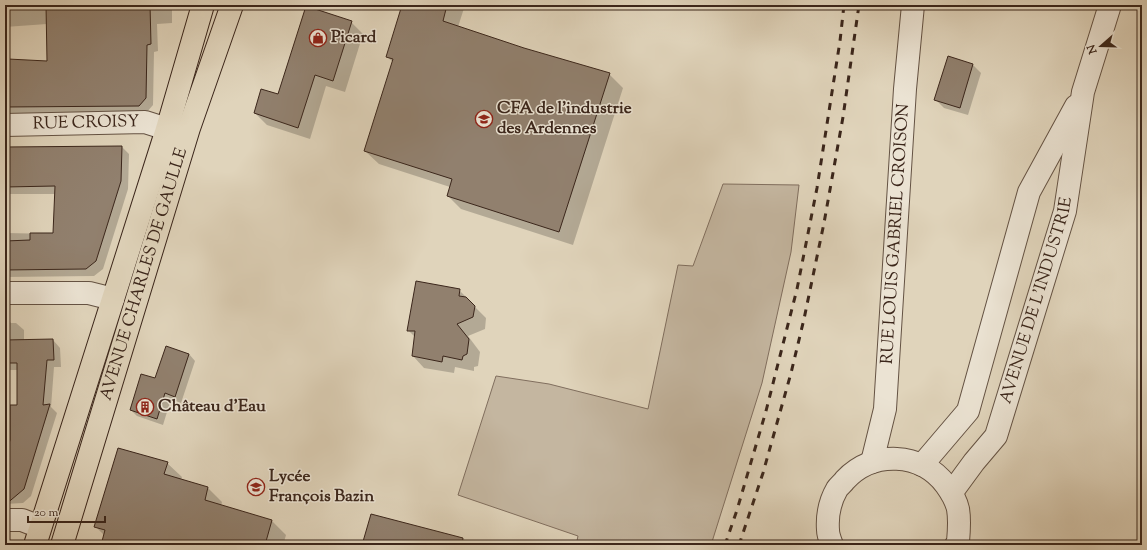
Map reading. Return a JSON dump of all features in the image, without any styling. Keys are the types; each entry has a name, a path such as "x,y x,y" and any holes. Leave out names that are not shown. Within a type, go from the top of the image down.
{"main road":[{"name":"AVENUE CHARLES DE GAULLE","path":"38,536 167,129 203,5"},
{"name":"AVENUE CHARLES DE GAULLE","path":"62,545 189,128 232,5"}],"street":[{"name":"RUE LOUIS GABRIEL CROISON","path":"872,462 885,409 905,89 913,5"},
{"name":"AVENUE DE L'INDUSTRIE","path":"952,492 974,462 996,436 1065,211 1083,92 1110,5"},
{"name":"AVENUE DE L'INDUSTRIE","path":"922,464 968,411 1028,192 1083,92"},
{"name":"RUE CROISY","path":"5,125 145,122 167,129"},
{"path":"5,293 89,293 113,299"},
{"path":"832,545 828,531 829,509 838,489 853,472 872,462 889,458 906,459 922,464 939,476 952,492 958,507 960,523 958,542 956,545"},
{"path":"5,520 22,520 38,536"}],"shaded area":[{"path":"723,184 799,185 791,252 762,383 711,545 576,545 578,536 458,495 496,376 549,384 648,409 678,265 693,266"}],"building":[{"path":"46,5 150,5 151,44 147,45 146,98 139,106 5,107 5,77 8,77 8,59 47,61"},
{"path":"402,5 447,5 443,21 524,48 610,73 559,232 447,196 452,179 364,151 393,59 386,57"},
{"path":"306,6 352,21 333,81 315,75 298,128 254,113 261,89 278,94"},
{"path":"948,56 973,64 960,108 934,100"},
{"path":"122,146 121,181 96,261 86,269 5,270 5,241 30,240 30,233 53,233 55,186 5,187 5,147"},
{"path":"416,281 460,289 459,296 466,297 475,306 473,317 457,324 469,339 467,354 463,356 462,360 443,356 442,362 412,356 415,331 407,331"},
{"path":"53,339 54,360 47,360 43,405 50,404 24,489 5,505 5,460 10,440 10,405 17,405 17,363 5,363 5,340"},
{"path":"166,346 189,354 175,397 165,393 157,419 130,410 141,374 155,378"},
{"path":"118,448 168,462 164,474 208,487 205,500 272,520 265,545 101,545 105,530 94,527"},
{"path":"371,514 463,538 462,545 362,545"}],"railway":[{"path":"725,545 737,510 766,411 797,289 817,188 840,41 844,5"},
{"path":"739,545 763,473 791,373 804,319 824,223 843,117 859,5"}],"place":[{"name":"Picard","path":"318,38"},
{"name":"CFA de l'industrie des Ardennes","path":"484,119"},
{"name":"Château d'Eau","path":"145,407"},
{"name":"Lycée François Bazin","path":"256,487"}]}
